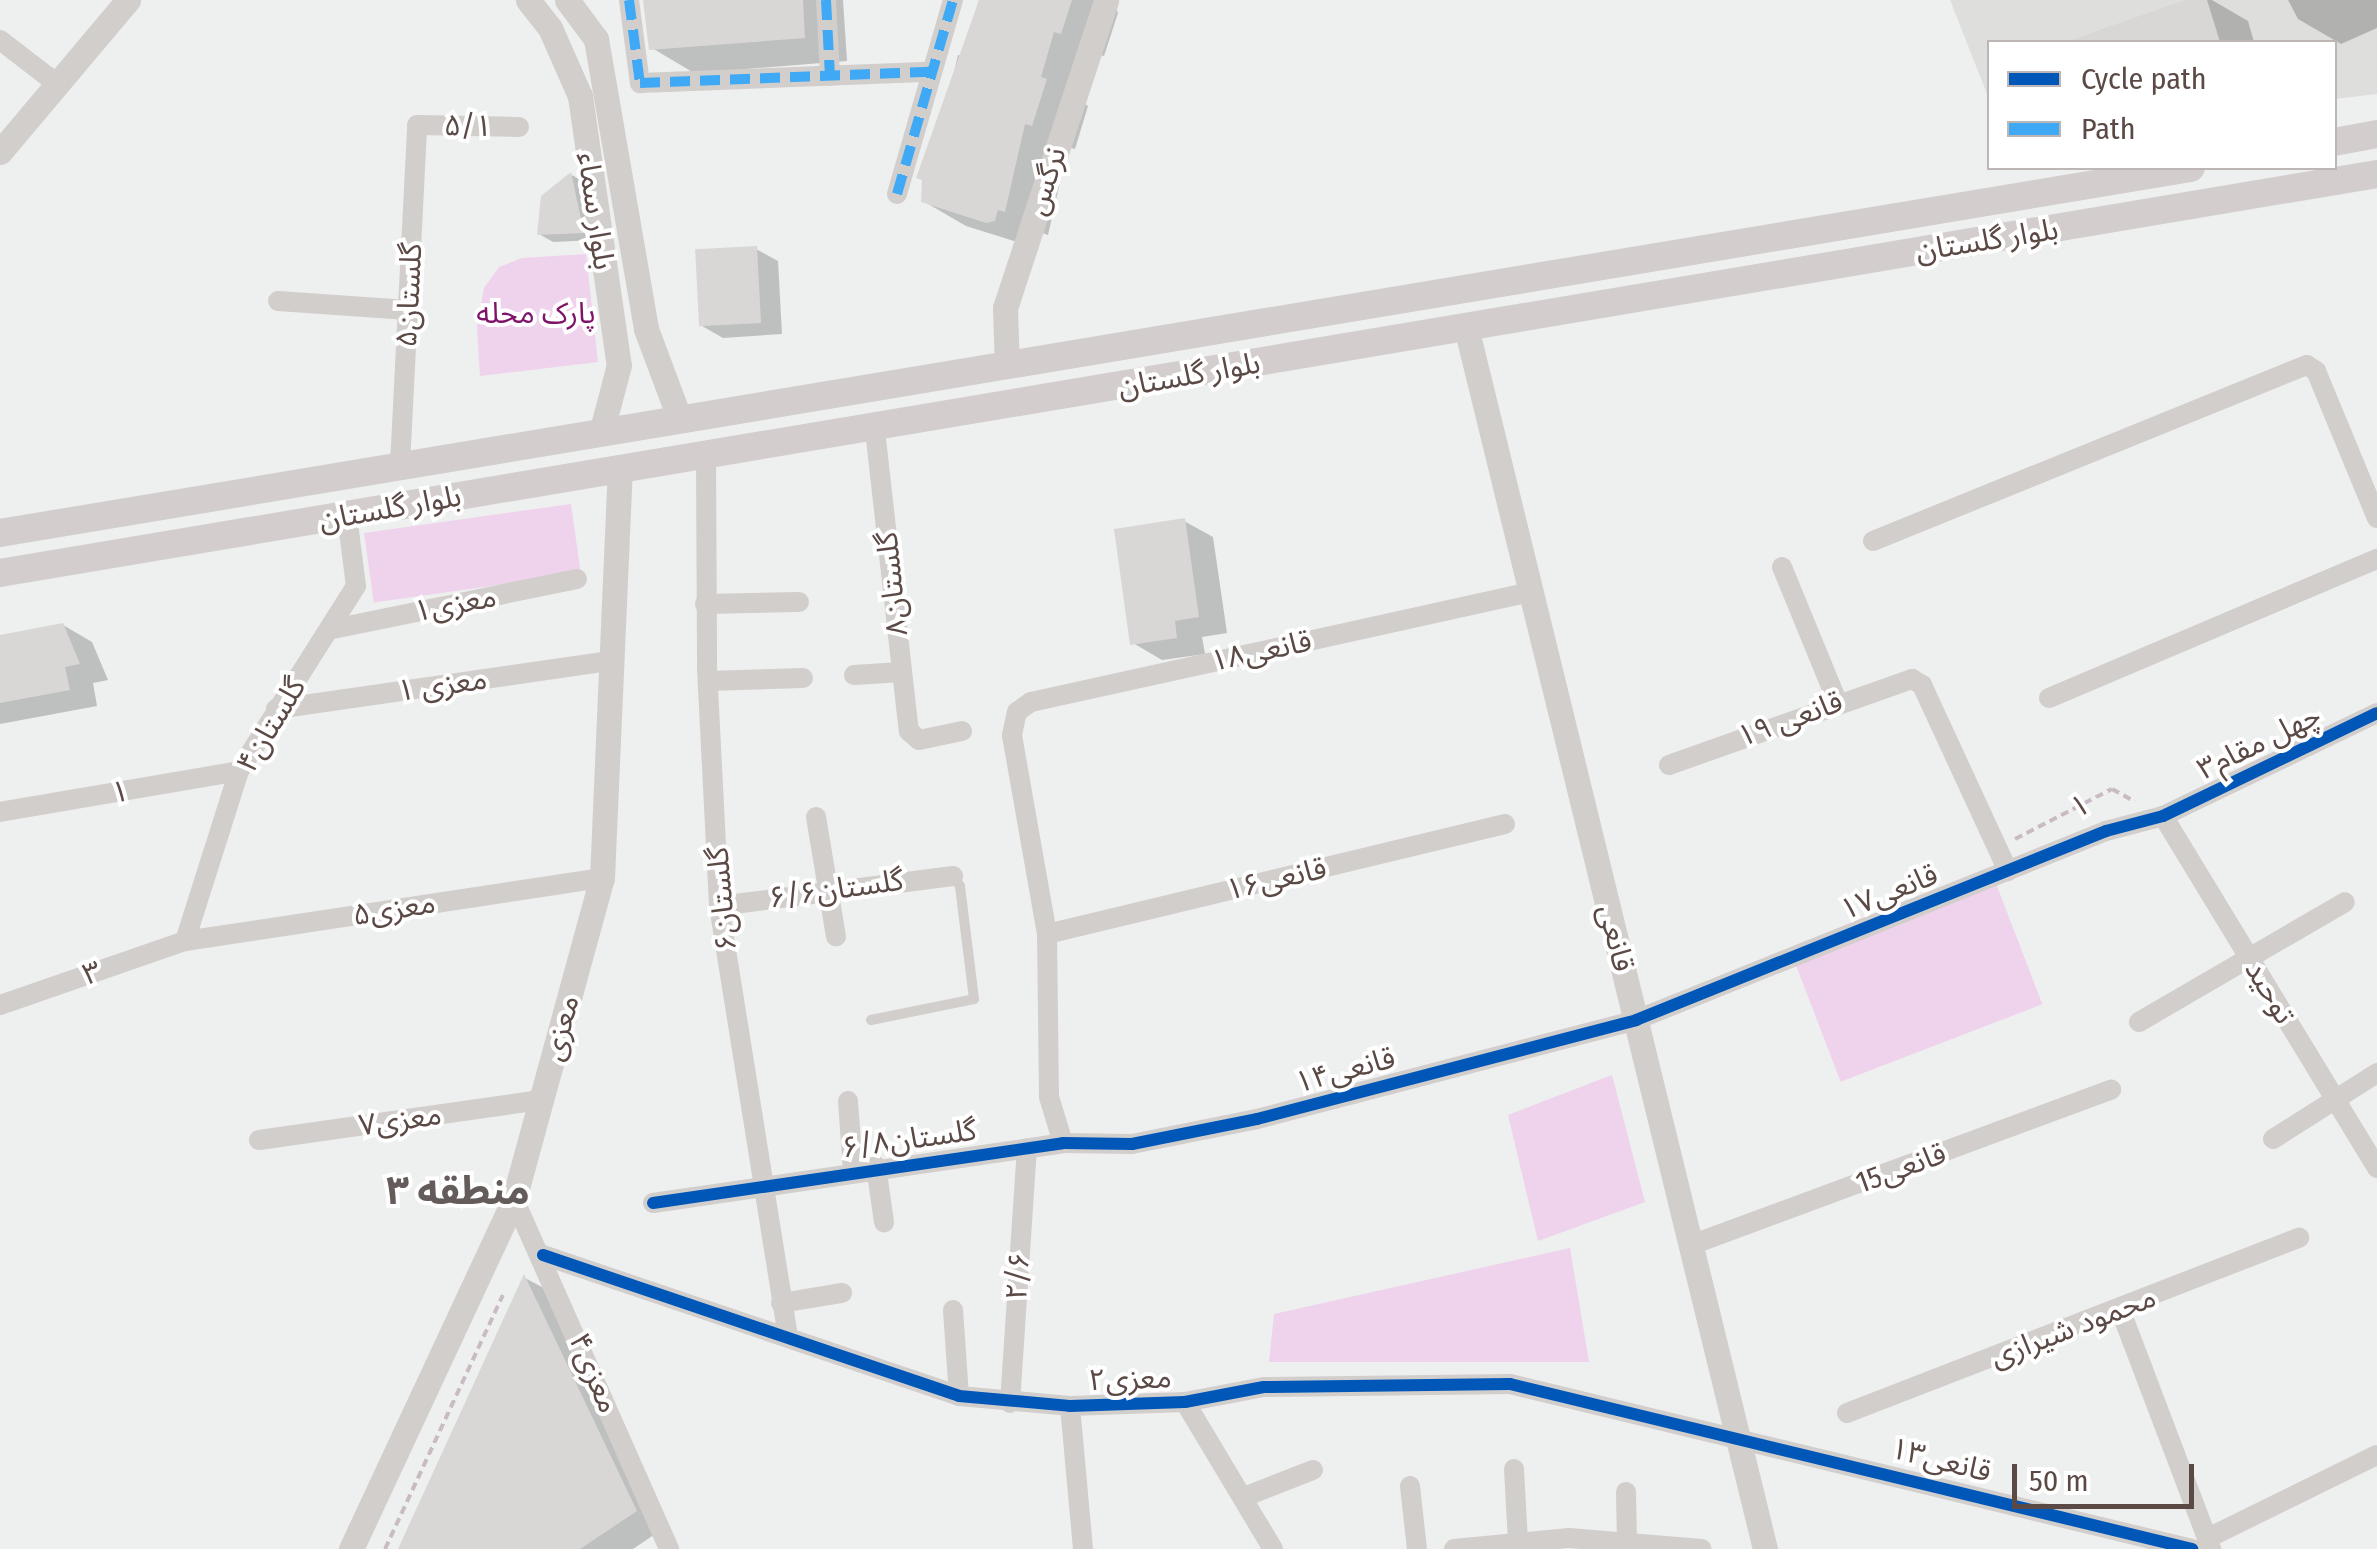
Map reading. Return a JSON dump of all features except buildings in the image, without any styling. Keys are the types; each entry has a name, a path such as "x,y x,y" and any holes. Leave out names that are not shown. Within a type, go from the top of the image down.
{"main road":[{"path":"2337,141 2377,134"},
{"name":"بلوار گلستان","path":"0,533 1864,219 2178,170"},
{"path":"2205,170 2213,203"},
{"name":"بلوار گلستان","path":"0,573 876,430 2377,174"},
{"path":"1864,219 1873,259"},
{"path":"443,459 452,498"}],"street":[{"path":"0,152 128,0"},
{"name":"بلوار سماء","path":"528,0 550,28 580,96 619,365 601,433"},
{"name":"بلوار سماء","path":"567,0 596,40 609,90 646,329 680,420"},
{"path":"629,0 640,83 930,72"},
{"path":"826,0 830,76"},
{"path":"897,194 953,0"},
{"name":"نرگس","path":"1007,366 1005,308 1106,0"},
{"path":"0,40 56,83"},
{"name":"۵/۱","path":"417,124 519,127"},
{"name":"گلستان۵","path":"400,465 417,124"},
{"path":"278,300 408,310"},
{"name":"قانعی","path":"1466,327 1765,1549"},
{"path":"614,335 646,329"},
{"path":"1872,541 2307,364 2316,371 2376,516"},
{"name":"گلستان۸","path":"876,430 910,737 962,731"},
{"name":"گلستان۶","path":"706,458 708,682 719,906 788,1336"},
{"name":"معزی","path":"352,1549 514,1199 602,878 620,471"},
{"name":"گلستان۴","path":"185,941 240,771 356,586 346,516"},
{"path":"2050,698 2377,560"},
{"path":"1782,568 1837,701"},
{"name":"۱معزی","path":"332,629 577,580"},
{"name":"۱۸قانعی","path":"1047,934 1012,735 1016,712 1031,702 1531,592"},
{"path":"706,604 799,602"},
{"name":"معزی ۱","path":"276,709 609,661"},
{"path":"854,675 901,672"},
{"path":"708,682 803,678"},
{"name":"قانعی ۱۹","path":"1669,764 1837,701 1912,679 1922,685 1997,848"},
{"name":"چهل مقام۳","path":"2163,816 2377,713"},
{"name":"۱","path":"0,812 240,771"},
{"name":"۱۷قانعی","path":"1636,1020 2106,831 2163,816"},
{"name":"توحید","path":"2163,816 2377,1168"},
{"path":"816,817 836,936"},
{"name":"۱۶قانعی","path":"1047,934 1505,824"},
{"path":"1997,848 2008,871"},
{"name":"۶/۶گلستان","path":"719,906 827,889 952,876"},
{"name":"۵معزی","path":"185,941 602,878"},
{"path":"2139,1022 2247,954 2345,902"},
{"path":"1047,934 1049,1096 1063,1142"},
{"name":"۳","path":"0,1005 185,941"},
{"name":"۱۴قانعی","path":"1063,1142 1132,1144 1258,1119 1636,1020"},
{"path":"2273,1140 2377,1073"},
{"name":"15قانعی","path":"1691,1245 2112,1090"},
{"name":"۷معزی","path":"259,1140 542,1100"},
{"path":"848,1101 853,1170"},
{"name":"۶/۸گلستان","path":"653,1202 876,1166 1063,1142"},
{"name":"۲/۶","path":"1010,1403 1027,1148"},
{"path":"876,1166 884,1222"},
{"name":"۴معزی","path":"514,1199 669,1549"},
{"name":"محمود شیرازی","path":"1846,1413 2299,1238"},
{"name":"۲معزی","path":"542,1255 959,1396 1070,1406 1185,1402 1264,1387 1510,1384 1736,1434"},
{"path":"781,1303 842,1293"},
{"path":"2120,1309 2203,1545 2377,1456"},
{"path":"952,1310 959,1396"},
{"path":"1185,1402 1273,1549"},
{"path":"1070,1406 1083,1549"},
{"name":"۱۳قانعی","path":"1736,1434 2203,1545"},
{"path":"1514,1469 1518,1543"},
{"path":"1244,1498 1312,1470"},
{"path":"1410,1486 1416,1549"},
{"path":"1626,1492 1626,1542"},
{"path":"1454,1549 1518,1543 1626,1542 1702,1549"}],"lane":[{"path":"871,1020 974,999 960,886 952,876"}],"path":[{"path":"386,1549 503,1294"}],"shaded area":[{"path":"1950,0 2377,0 2377,94 2337,99 2337,40 1987,40 1987,94"}],"green space":[{"name":"پارک محله","path":"586,254 598,362 480,376 477,325 484,288 499,267 522,258"},
{"path":"571,504 581,573 374,602 364,533"},
{"path":"1995,881 2042,1004 1841,1082 1793,958"},
{"path":"1612,1075 1645,1202 1538,1241 1508,1115"},
{"path":"1570,1248 1589,1362 1269,1362 1274,1314"}],"marked path":[{"path":"629,0 640,83 930,72"},
{"path":"826,0 830,76"},
{"path":"897,194 953,0"}],"cycle path":[{"path":"653,1203 1063,1143 1132,1144 1257,1119 1636,1020 2106,831 2163,816 2377,713"},
{"path":"543,1255 959,1396 1070,1406 1185,1402 1264,1387 1510,1384 2192,1549"}],"district":[{"name":"منطقه ۳","path":"458,1191"}]}
